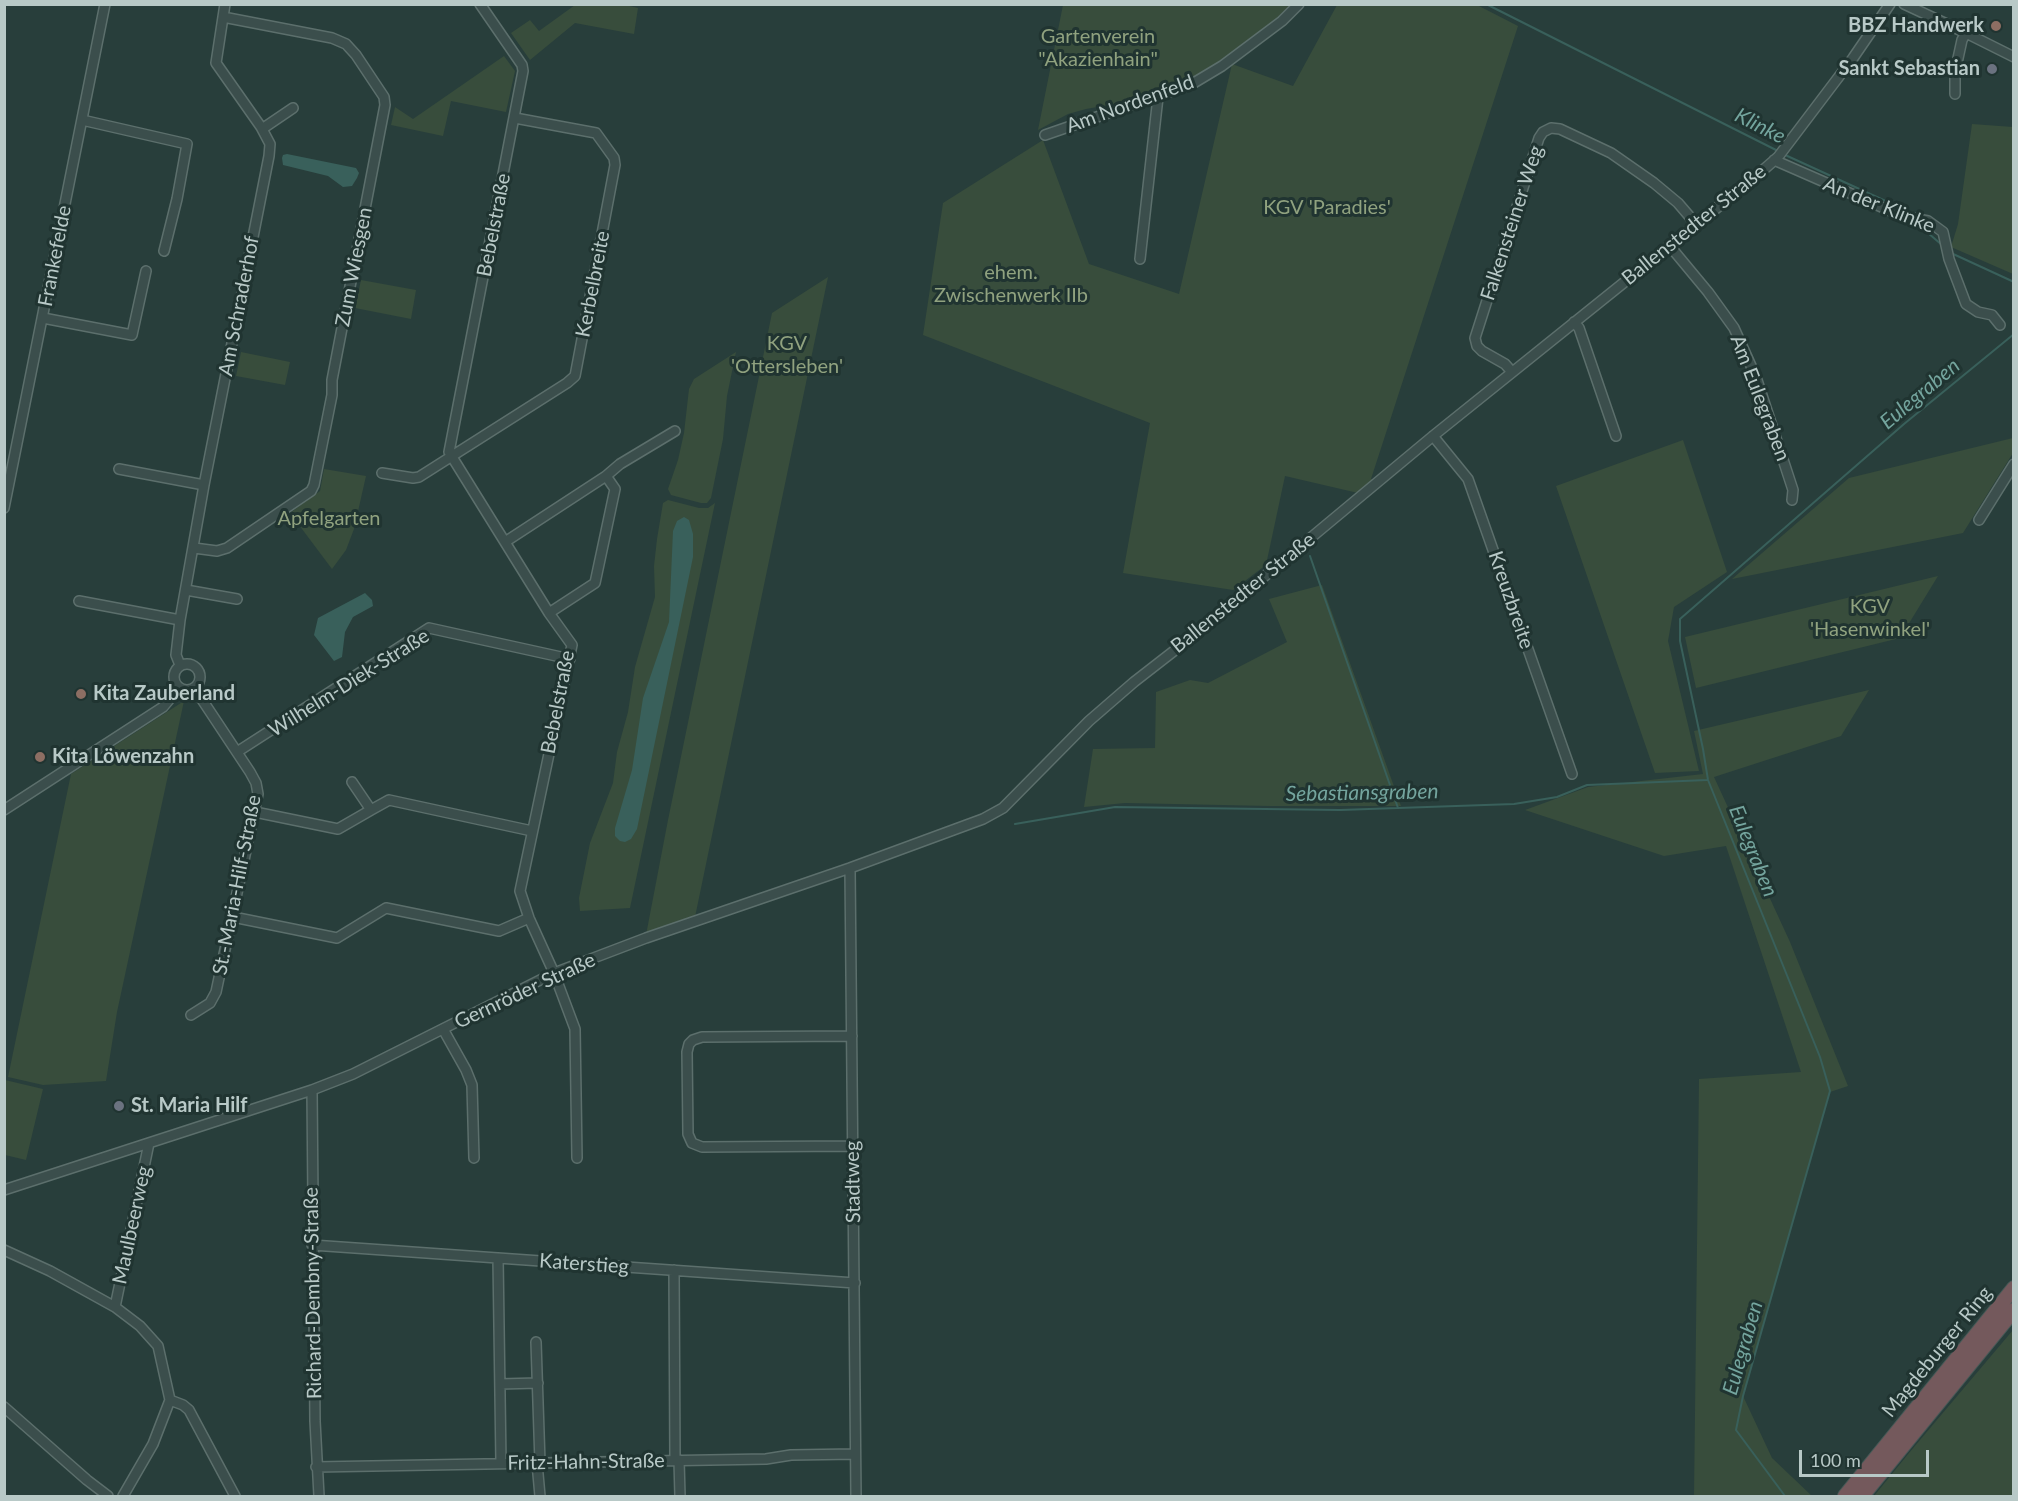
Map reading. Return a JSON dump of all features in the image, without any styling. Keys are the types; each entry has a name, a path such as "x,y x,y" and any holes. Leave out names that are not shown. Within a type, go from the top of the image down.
{"highway":[{"name":"Magdeburger Ring","path":"1845,1497 2013,1288"},
{"name":"Magdeburger Ring","path":"1862,1497 2013,1310"}],"street":[{"name":"Frankefelde","path":"4,508 105,4"},
{"name":"Am Schraderhof","path":"179,688 174,674 180,666 176,655 180,620 270,144 216,63 225,4"},
{"name":"Bebelstraße","path":"480,4 522,65 523,71 449,452 549,613 572,645 520,889 529,918 555,973 575,1029 577,1158"},
{"name":"Am Nordenfeld","path":"1045,135 1192,84 1222,66 1282,21 1299,4"},
{"name":"Ballenstedter Straße","path":"905,846 983,819 1003,808 1089,721 1134,682 1778,156 1890,4"},
{"path":"1904,4 2013,57"},
{"name":"Zum Wiesgen","path":"194,548 217,551 227,548 311,491 314,485 332,395 332,380 386,105 384,97 346,44 332,38 223,17"},
{"path":"1955,94 1955,72 1962,40 1966,33"},
{"path":"1140,259 1158,97"},
{"path":"262,129 293,108"},
{"name":"Kerbelbreite","path":"451,456 575,376 594,281 615,165 614,158 596,133 515,118"},
{"path":"82,120 187,144 164,251"},
{"name":"Falkensteiner Weg","path":"1512,372 1505,363 1482,351 1477,346 1475,338 1543,132 1560,129 1611,153 1678,203 1696,224"},
{"name":"An der Klinke","path":"1778,156 1857,198 1909,218 1928,220 1943,232 1949,259 1966,304 1978,312 1992,315 2000,324"},
{"name":"Am Eulegraben","path":"1669,245 1734,328 1756,377 1793,490 1792,500"},
{"path":"43,318 132,335 146,271"},
{"path":"1574,322 1579,328 1616,436"},
{"path":"505,542 606,476 620,464 675,431"},
{"name":"Kreuzbreite","path":"1433,436 1468,479 1572,774"},
{"path":"382,473 419,477 451,456"},
{"path":"1979,520 2013,464"},
{"path":"119,469 204,485"},
{"path":"549,613 595,583 615,489 606,476"},
{"path":"186,590 237,599"},
{"path":"79,601 180,620"},
{"name":"Wilhelm-Diek-Straße","path":"237,752 429,628 570,659"},
{"path":"4,810 163,707 179,688 187,691 195,689 200,681 199,670 190,664 180,666"},
{"name":"St.-Maria-Hilf-Straße","path":"191,1015 210,1003 216,992 258,794 256,783 195,689"},
{"path":"352,782 371,810"},
{"path":"255,812 338,829 389,800 532,831"},
{"name":"Gernröder Straße","path":"4,1190 312,1090 354,1074 555,973 655,935 850,868 905,846"},
{"name":"Stadtweg","path":"850,868 856,1497"},
{"path":"233,917 337,938 386,908 500,931 529,918"},
{"path":"443,1029 466,1070 472,1086 474,1158"},
{"path":"852,1036 702,1037 694,1039 687,1049 687,1123 689,1140 697,1146 853,1146"},
{"name":"Richard-Dembny-Straße","path":"312,1090 312,1245 316,1467 319,1497"},
{"name":"Maulbeerweg","path":"115,1307 149,1143"},
{"name":"Katerstieg","path":"312,1245 855,1283"},
{"path":"4,1250 50,1271 115,1307 140,1326 158,1346 170,1400 153,1444 123,1497"},
{"path":"498,1258 501,1463"},
{"path":"674,1270 677,1460 680,1497"},
{"path":"536,1342 540,1497"},
{"path":"500,1384 538,1383"},
{"path":"170,1400 188,1408 235,1497"},
{"path":"4,1407 108,1497"},
{"name":"Fritz-Hahn-Straße","path":"316,1467 766,1459 802,1454 855,1454"}],"green space":[{"path":"575,5 625,5 638,8 634,34 575,23 530,60 511,33 530,20 539,31"},
{"name":"Gartenverein \"Akazienhain\"","path":"1063,5 1292,5 1221,62 1188,81 1131,101 1068,114 1038,130"},
{"name":"KGV 'Paradies'","path":"1337,5 1477,5 1518,26 1371,479 1375,480 1358,493 1285,476 1266,565 1233,590 1123,573 1150,423 923,335 943,203 1043,140 1089,264 1179,294 1232,64 1293,86"},
{"path":"504,56 515,71 506,112 451,101 443,136 391,125 395,107 413,119"},
{"path":"1972,124 2013,127 2013,274 1951,247 1958,224"},
{"name":"KGV 'Ottersleben'","path":"828,277 695,917 646,935 772,313"},
{"path":"361,280 416,290 411,319 355,308"},
{"path":"241,352 290,362 285,385 236,376"},
{"path":"736,352 727,396 723,439 711,498 707,503 701,503 671,495 668,489 684,433 689,389 694,379"},
{"path":"2013,438 2013,453 1963,533 1732,579 1849,478"},
{"path":"1683,440 1727,572 1674,607 1668,641 1699,771 1655,773 1556,486"},
{"name":"Apfelgarten","path":"324,469 366,476 354,529 346,550 332,569 290,513 320,491"},
{"path":"668,500 699,508 708,508 715,503 630,908 580,911 579,898 590,843 613,783 617,752 628,712 635,667 655,597 654,566 657,539 663,503"},
{"name":"KGV 'Hasenwinkel'","path":"1938,576 1900,638 1696,688 1685,637"},
{"path":"1322,585 1401,806 1125,803 1084,807 1093,749 1155,748 1156,692 1190,680 1208,683 1287,642 1269,599"},
{"path":"1869,690 1841,736 1714,777 1790,942 1848,1086 1830,1092 1743,1396 1772,1458 1812,1496 1694,1496 1699,1079 1801,1072 1726,846 1664,856 1525,810 1588,787 1703,774 1694,731"},
{"path":"184,701 117,1012 106,1081 43,1085 8,1077 71,774"},
{"path":"5,1080 43,1089 26,1160 5,1155"},
{"path":"2013,1330 2013,1496 1874,1496 1909,1453"}],"water":[{"path":"283,155 356,168 359,173 352,186 343,187 328,176 283,165"},
{"path":"684,517 689,520 693,534 693,557 637,829 631,839 625,842 615,836 615,828 632,770 643,698 669,622 673,531 677,521"},
{"path":"365,593 372,600 373,606 353,617 345,632 342,657 334,661 314,635 318,618"}],"waterway":[{"name":"Klinke","path":"1486,4 1778,151"},
{"name":"Klinke","path":"1783,154 1914,214"},
{"name":"Klinke","path":"1922,223 1928,233 1942,245"},
{"name":"Klinke","path":"1951,253 2014,282"},
{"name":"Eulegraben","path":"1785,1496 1736,1430 1743,1396 1830,1091 1820,1057 1708,780 1680,641 1680,619 1904,424 2014,334"},
{"path":"1310,556 1398,808"},
{"name":"Sebastiansgraben","path":"1015,824 1115,807 1340,810 1514,804 1557,797 1587,785 1707,780"}],"place":[{"name":"BBZ Handwerk","path":"1996,26"},
{"name":"Sankt Sebastian","path":"1992,69"},
{"name":"Kita Zauberland","path":"81,694"},
{"name":"Kita Löwenzahn","path":"40,757"},
{"name":"St. Maria Hilf","path":"119,1106"}],"park label":[{"name":"ehem. Zwischenwerk IIb","path":"1011,284"}]}
